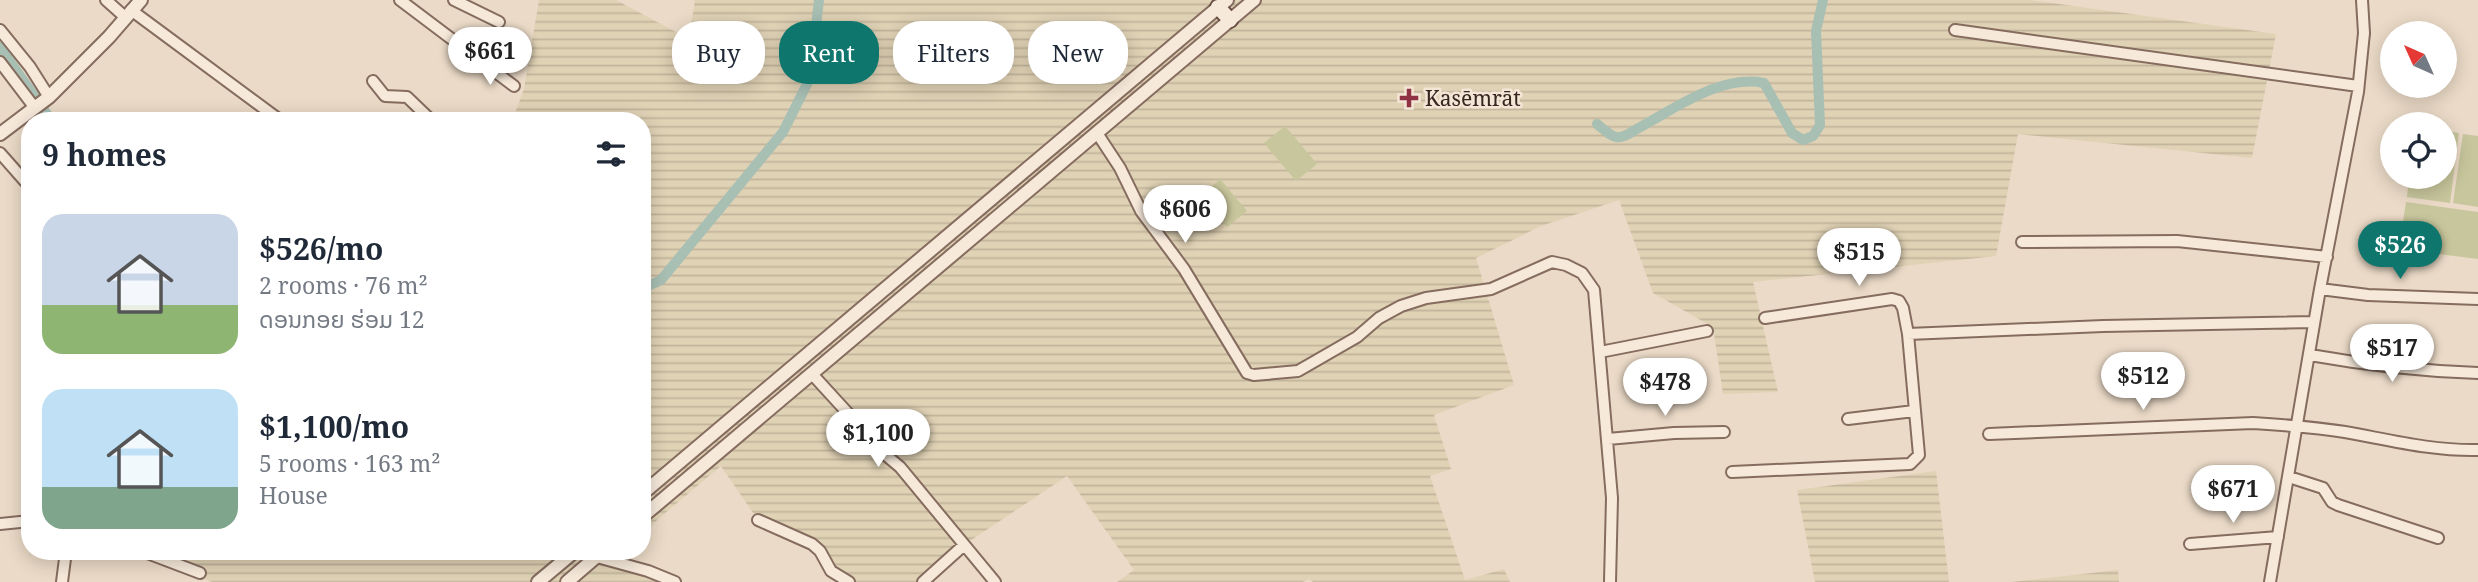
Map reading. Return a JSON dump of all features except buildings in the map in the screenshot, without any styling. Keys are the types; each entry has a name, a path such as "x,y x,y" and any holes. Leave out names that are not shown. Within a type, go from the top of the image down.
{"main road":[{"path":"1223,4 1230,20"}],"street":[{"path":"106,0 268,112"},
{"path":"29,112 49,97 141,0"},
{"path":"400,0 514,86"},
{"path":"454,0 499,22"},
{"path":"651,509 1254,0"},
{"path":"2270,582 2358,86 2364,33 2362,0"},
{"path":"651,486 1223,4"},
{"path":"0,30 30,67 49,97"},
{"path":"1955,30 2358,86"},
{"path":"0,62 36,107"},
{"path":"373,81 385,96 407,97 423,112"},
{"path":"0,134 21,118"},
{"path":"1097,134 1120,168 1141,211 1184,269 1247,373 1298,371 1357,337 1379,318 1401,306 1426,298 1491,289 1552,262 1582,273 1594,290 1608,439 1612,498 1610,582"},
{"path":"0,153 21,177"},
{"path":"2022,242 2177,242 2327,257"},
{"path":"2320,289 2368,295 2478,299"},
{"path":"1732,472 1910,464 1919,454 1908,334 1899,301 1892,299 1765,318"},
{"path":"1908,334 2103,326 2315,322"},
{"path":"1600,352 1707,331"},
{"path":"2310,355 2367,366 2478,373"},
{"path":"812,374 900,467 995,582"},
{"path":"1849,419 1914,411"},
{"path":"1989,434 2253,423 2297,425 2432,449 2478,450"},
{"path":"1608,439 1724,432"},
{"path":"2289,477 2323,488 2337,505 2438,538"},
{"path":"758,520 813,544 831,571 849,582"},
{"path":"0,524 21,522"},
{"path":"2190,544 2278,537"},
{"path":"923,582 964,545"},
{"path":"62,582 64,560"},
{"path":"166,560 200,573"},
{"path":"538,582 564,560"},
{"path":"567,582 593,560"},
{"path":"617,560 675,582"}],"shaded area":[{"path":"539,0 616,0 672,30 672,84 765,84 765,21 692,21 695,0 2030,0 2276,34 2252,158 2018,134 1996,256 1753,282 1778,392 1723,394 1713,327 1653,293 1619,200 1541,226 1476,258 1514,385 1434,415 1451,469 1430,476 1465,580 1504,569 1510,582 1313,582 1309,579 1303,582 1117,582 1134,570 1067,476 964,545 923,582 849,582 831,571 820,551 758,520 721,466 651,526 651,112 515,112 524,89"},
{"path":"1285,126 1317,164 1296,181 1264,143"},
{"path":"2463,134 2478,136 2478,207 2453,203"},
{"path":"1220,179 1247,211 1227,227 1201,196"},
{"path":"2408,189 2452,189 2450,203 2407,197"},
{"path":"2406,202 2478,212 2478,259 2399,249"},
{"path":"1936,471 1949,582 1815,582 1797,490"},
{"path":"160,560 621,560 619,562 675,582 212,582"},
{"path":"2118,570 2119,582 2011,582"}],"waterway":[{"path":"651,285 661,280 783,132 810,78 819,0"},
{"path":"1597,124 1615,137 1623,136 1697,96 1731,84 1747,82 1764,83 1792,133 1803,140 1813,136 1820,125 1816,31 1823,0"},
{"path":"0,47 46,112"}],"place":[{"name":"Kasēmrāt","path":"1409,98"}]}
